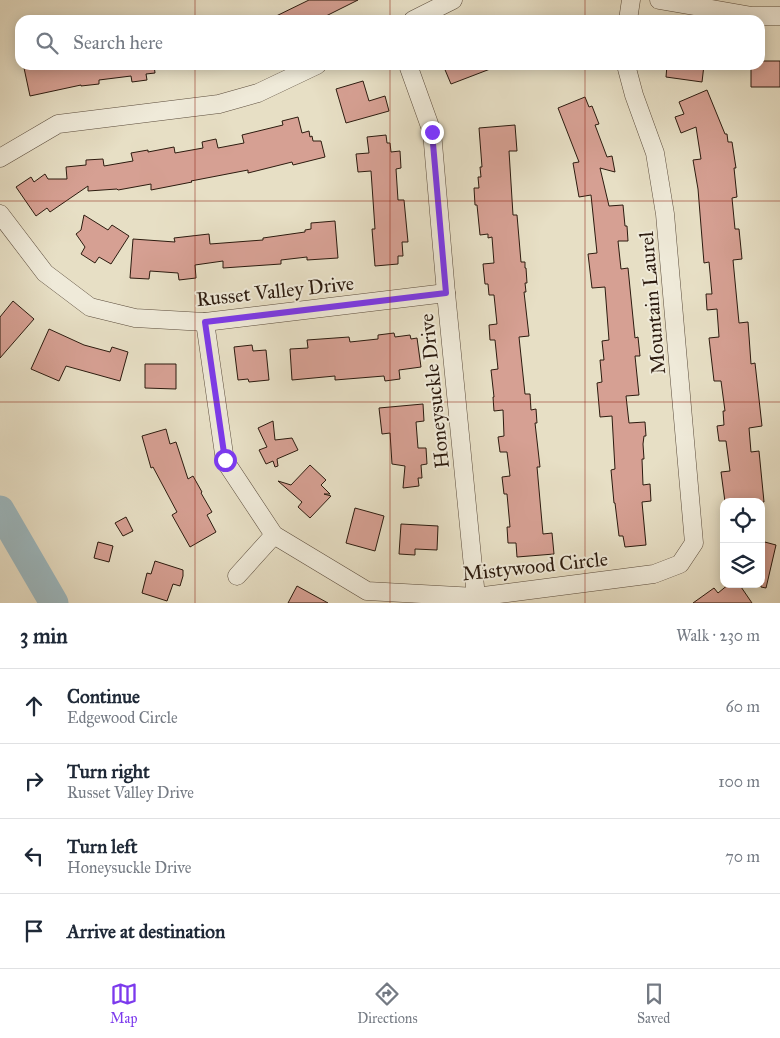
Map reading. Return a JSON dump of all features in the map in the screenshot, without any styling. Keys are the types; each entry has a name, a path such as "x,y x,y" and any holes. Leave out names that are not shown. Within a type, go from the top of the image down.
{"street":[{"path":"423,15 453,0"},
{"path":"629,15 631,0"},
{"path":"659,0 746,15"},
{"path":"765,16 780,16"},
{"path":"0,158 58,124 218,104 258,93 306,70"},
{"name":"Honeysuckle Drive","path":"410,70 432,132 476,597"},
{"name":"Mountain Laurel","path":"627,70 634,95 655,153 665,214 694,543"},
{"name":"Russet Valley Drive","path":"0,214 45,273 90,307 134,318 205,322 446,293"},
{"path":"205,322 225,460 274,534 237,576"},
{"name":"Mistywood Circle","path":"274,534 367,591 476,597 654,574 680,564 694,543"}],"building":[{"path":"309,0 358,0 328,15 278,15"},
{"path":"765,61 780,61 780,87 751,87 751,70 765,70"},
{"path":"24,70 155,70 155,73 146,74 147,80 132,82 131,76 99,80 99,84 81,85 30,96"},
{"path":"445,70 488,70 451,84"},
{"path":"667,70 703,70 702,82 666,77"},
{"path":"363,81 369,101 385,96 389,111 346,123 336,89"},
{"path":"707,90 725,134 727,134 728,142 732,142 736,168 734,168 737,197 732,198 735,229 739,229 742,259 733,260 739,323 748,322 751,364 755,363 762,426 749,428 751,452 759,451 764,498 724,498 721,472 730,471 726,441 719,441 717,426 724,425 723,411 725,411 721,381 714,381 709,338 719,337 717,309 707,310 706,294 712,294 709,262 704,263 698,189 693,160 701,159 696,127 681,133 675,117 684,114 679,102"},
{"path":"585,97 589,107 592,106 599,124 595,125 607,157 612,156 615,172 600,168 609,206 623,205 625,226 627,226 628,241 618,241 621,269 628,268 635,338 638,337 640,356 635,356 639,395 626,396 629,423 645,422 646,436 644,436 643,444 644,459 642,459 643,485 650,484 651,501 642,502 646,545 625,547 623,536 619,536 611,470 615,469 612,416 600,417 597,383 602,382 600,360 604,360 602,341 609,340 605,287 592,288 588,254 597,253 591,195 579,197 573,163 579,162 558,108"},
{"path":"298,117 302,133 309,131 313,141 321,141 325,157 293,165 292,162 248,173 248,170 151,190 151,184 118,190 88,191 88,186 50,212 47,208 36,216 16,187 31,177 34,182 45,174 48,179 67,179 66,167 86,165 86,160 103,159 104,166 133,161 131,153 148,150 148,152 174,147 175,153 203,148 202,142 216,139 218,148 244,143 242,135 283,125 282,121"},
{"path":"515,125 517,151 509,151 513,215 517,215 521,262 525,262 526,268 527,283 525,283 526,292 524,292 529,336 519,337 525,394 530,394 531,410 536,409 537,423 535,423 540,467 537,467 543,534 552,533 554,554 517,557 516,543 508,543 507,527 510,527 507,494 504,494 502,477 510,476 507,452 500,452 498,437 504,436 503,410 494,411 491,370 498,369 495,340 490,340 489,325 497,324 494,295 489,295 488,284 485,284 483,264 494,263 492,237 488,238 488,234 480,235 474,188 479,188 478,177 481,177 480,167 482,167 479,128"},
{"path":"386,135 387,143 390,143 391,152 400,151 401,168 396,169 398,200 404,200 408,242 402,242 403,256 398,256 398,264 375,266 372,229 375,229 371,171 358,172 356,154 369,153 367,137"},
{"path":"84,215 108,230 112,225 129,236 111,264 99,257 95,263 81,254 85,247 76,234 81,230"},
{"path":"335,221 338,258 307,260 307,257 281,260 281,264 223,268 223,261 195,265 196,278 179,280 178,273 150,271 149,279 130,278 133,239 175,242 174,238 209,234 210,244 263,240 263,238 305,232 305,230 311,229 311,223"},
{"path":"13,301 34,319 0,358 0,317"},
{"path":"49,329 84,345 110,352 112,347 128,352 120,381 66,366 59,381 31,369"},
{"path":"394,333 395,337 410,335 411,339 417,338 421,367 399,370 400,379 385,381 384,376 335,380 335,376 292,380 290,349 308,348 307,340 349,337 350,342 378,339 378,335"},
{"path":"252,345 253,351 266,350 269,380 249,382 248,379 238,380 234,347"},
{"path":"145,364 176,364 176,389 145,388"},
{"path":"423,404 424,421 416,422 418,448 426,448 427,464 421,465 422,478 418,478 419,486 403,488 405,466 392,464 390,433 382,434 379,408"},
{"path":"273,421 275,440 292,438 298,450 277,459 278,466 275,467 273,461 266,464 259,450 267,447 258,428"},
{"path":"166,429 170,444 176,442 188,479 193,476 212,512 207,515 216,532 190,547 172,515 177,512 153,467 151,468 142,436"},
{"path":"310,465 326,480 321,485 330,494 324,494 331,496 310,518 298,507 302,502 278,481 291,485"},
{"path":"355,508 384,516 375,551 346,543"},
{"path":"126,517 133,531 123,536 115,523"},
{"path":"401,524 438,526 437,550 415,549 415,555 399,554"},
{"path":"98,542 113,546 109,562 94,558"},
{"path":"765,542 776,545 765,588"},
{"path":"155,561 183,570 180,586 173,584 167,601 142,593 147,573 151,574"},
{"path":"297,586 328,603 288,603"},
{"path":"714,588 718,593 724,588 742,588 752,603 693,603"}],"waterway":[{"path":"0,510 54,603"}],"route":[{"path":"225,460 205,322 446,293 432,132"}]}
